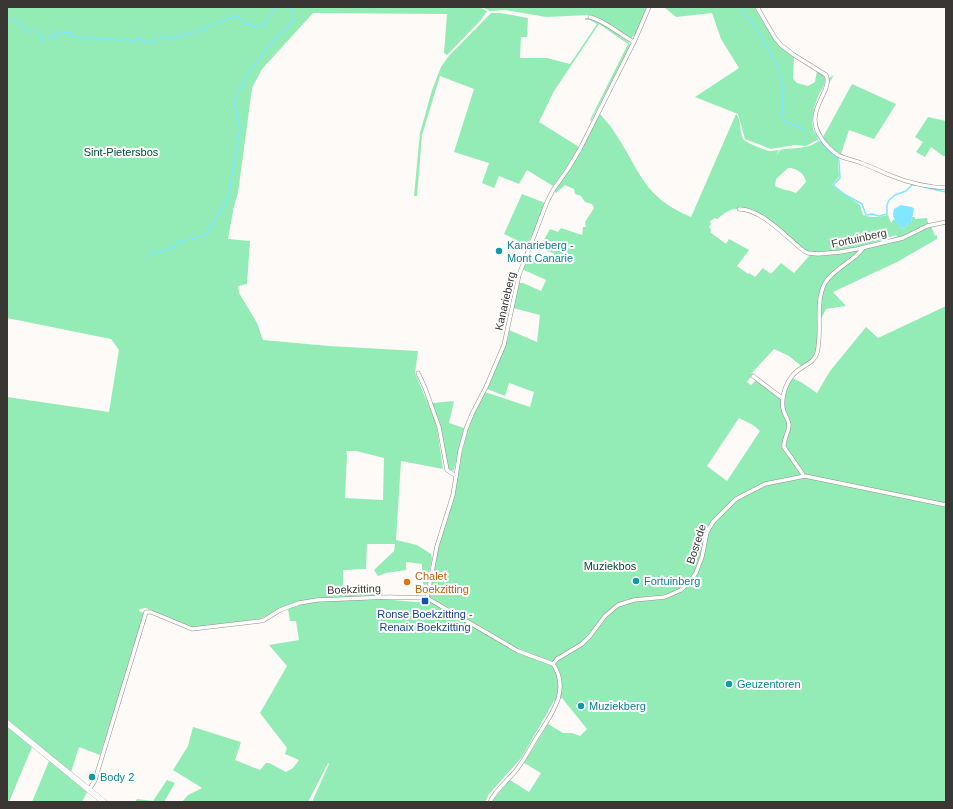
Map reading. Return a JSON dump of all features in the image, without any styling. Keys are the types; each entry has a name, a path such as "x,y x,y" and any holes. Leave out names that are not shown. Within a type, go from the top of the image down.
{"main road":[{"path":"7,723 104,802"}],"street":[{"name":"Kanarieberg","path":"456,476 466,429 504,345 519,275 549,199 554,188 574,160 634,42 649,7"},
{"path":"757,7 775,38 782,45 794,55 826,74 827,83 816,107 815,123 816,129 822,139 833,151 843,157 900,179 931,187 946,188"},
{"path":"590,17 597,19 634,42"},
{"name":"Fortuinberg","path":"739,209 750,211 760,216 808,253 831,253 863,248 903,238 927,226 946,222"},
{"path":"803,476 784,447 789,424 783,407 782,398 792,375 813,361 817,355 820,334 821,298 825,284 835,271 863,248"},
{"path":"418,373 439,427 447,470 456,476 453,495 435,553 427,598"},
{"path":"753,376 782,398"},
{"name":"Bosrede","path":"554,664 556,659 586,640 605,616 618,605 634,600 666,597 681,590 691,580 699,566 709,529 715,520 736,499 765,484 803,476 946,505"},
{"name":"Boekzitting","path":"89,790 95,780 146,612 151,612 192,629 260,621 280,610 299,603 317,600 388,597 427,598 513,649 554,664"},
{"path":"490,802 497,791 519,767 558,702 560,683 554,664"}],"green space":[{"path":"7,7 479,7 487,11 480,21 447,55 444,53 447,14 313,13 262,69 252,88 238,193 228,239 250,241 247,284 238,286 239,293 257,323 263,340 329,346 418,351 415,373 435,420 443,469 401,461 396,540 417,545 431,554 432,559 427,584 424,585 422,581 422,564 406,562 406,570 386,573 378,576 374,570 394,551 395,544 367,544 366,569 343,570 343,592 381,591 380,599 428,603 438,548 454,497 461,455 472,415 485,392 530,407 534,392 509,383 505,396 487,389 508,339 509,330 537,342 540,315 513,308 519,283 523,283 541,291 546,280 522,269 527,254 546,262 550,261 554,253 543,250 541,245 550,229 558,232 561,228 582,235 583,227 586,227 585,222 594,208 592,204 585,202 581,196 575,194 574,189 565,185 556,193 554,191 570,168 600,114 610,125 645,182 653,192 675,209 691,217 736,114 739,120 743,139 760,148 770,151 779,150 776,156 780,150 810,146 821,141 831,151 840,157 838,162 839,177 832,185 860,205 863,215 876,217 888,215 891,223 894,219 902,229 905,228 908,223 911,223 912,217 915,217 915,219 927,218 929,227 931,226 935,236 937,235 937,239 897,262 833,292 846,306 826,309 821,319 821,306 828,282 839,270 856,256 855,255 842,263 834,270 825,282 822,291 819,312 819,342 814,357 801,366 789,356 774,349 751,374 752,375 747,382 751,385 756,380 781,399 782,410 787,424 790,424 784,406 784,396 792,378 801,382 817,393 830,371 866,327 878,338 946,306 946,503 943,503 946,508 946,802 491,802 510,780 529,792 541,773 524,763 548,724 563,733 572,733 580,736 587,729 562,698 554,701 522,757 489,794 485,802 312,802 329,764 328,763 308,802 182,802 188,795 202,788 173,770 188,746 193,727 241,742 235,760 260,770 266,763 269,763 286,772 293,768 299,760 285,754 287,748 260,713 287,666 269,645 299,640 296,621 290,621 288,609 279,611 277,609 269,615 259,619 193,628 146,608 140,609 139,611 144,613 143,622 100,755 79,747 71,772 7,720 7,397 109,412 119,350 111,339 7,318","holes":["788,168 791,168 802,174 806,182 796,193 775,186 776,179","741,206 740,208 760,216 790,238 802,249 813,253 837,252 863,246 896,235 897,237 837,254 810,255 794,273 781,263 771,274 763,268 755,277 737,266 749,250 729,239 726,244 710,232 710,221 715,218 717,219 729,210 738,209","739,418 753,425 760,431 727,481 707,466","346,451 356,451 384,458 383,500 345,498"]},
{"path":"482,7 647,7 636,34 631,38 594,16 546,17 505,10 490,11"},
{"path":"664,7 754,7 780,46 794,57 793,79 797,83 808,86 815,82 817,70 824,76 824,84 819,94 813,115 813,129 818,136 817,140 806,146 795,145 771,149 745,139 738,114 695,97 739,68 721,39 712,13 676,17"},
{"path":"491,13 501,13 528,18 527,37 521,37 520,58 547,58 570,64 597,24 590,20 585,20 585,18 590,18 601,23 629,42 630,46 591,121 590,120 628,44 599,24 554,91 539,122 579,147 553,186 527,170 519,184 499,176 494,188 482,183 489,163 454,152 474,89 440,76 422,135 417,196 414,196 420,133 432,90 441,67 448,57"},
{"path":"834,75 817,114 818,126 823,137 852,84 896,104 874,139 849,130 841,154 830,147 822,137 819,132 816,120 816,114 820,100 829,78"},
{"path":"928,117 946,121 946,156 943,156 931,147 925,157 916,152 923,142 915,137"},
{"path":"522,194 545,203 537,225 527,245 504,234"},
{"path":"454,401 449,423 464,428 454,470 450,471 448,470 438,419 432,403"},
{"path":"7,725 32,747 9,802 7,802"},
{"path":"49,761 87,792 82,802 32,802"},
{"path":"167,780 175,783 164,802 135,802 137,799 153,801"}],"water":[{"path":"901,205 912,207 914,209 911,223 908,223 905,228 902,229 893,215 894,209"}],"waterway":[{"path":"7,18 14,20 27,32 36,31 41,36 42,41 52,35 54,35 53,37 56,37 60,31 63,33 68,32 69,36 74,36 85,40 90,37 94,39 114,39 119,41 124,39 135,42 140,37 142,41 152,44 155,39 169,36 172,41 177,36 181,37 184,33 187,35 195,31 198,32 211,25 235,16 239,17 242,23 260,27 264,25 267,18 278,7"},
{"path":"147,259 148,254 159,253 174,247 176,243 206,235 228,198 240,129 234,101 249,71 255,66 269,45 294,19 290,7"},
{"path":"741,7 744,15 750,20 757,30 777,65 783,89 782,115 784,121 786,123 796,125 804,130"},
{"path":"821,143 839,161 840,178 833,185 844,194 862,204 866,215 872,214 879,216 887,214 887,205 889,200 895,195 906,191 912,185 915,185"},
{"path":"923,187 946,192"}],"place":[{"name":"Kanarieberg - Mont Canarie","path":"499,251"},
{"name":"Fortuinberg","path":"636,581"},
{"name":"Chalet Boekzitting","path":"407,582"},
{"name":"Ronse Boekzitting - Renaix Boekzitting","path":"425,601"},
{"name":"Geuzentoren","path":"729,684"},
{"name":"Muziekberg","path":"581,706"},
{"name":"Body 2","path":"92,777"}],"park label":[{"name":"Sint-Pietersbos","path":"121,152"},
{"name":"Muziekbos","path":"610,566"}]}
